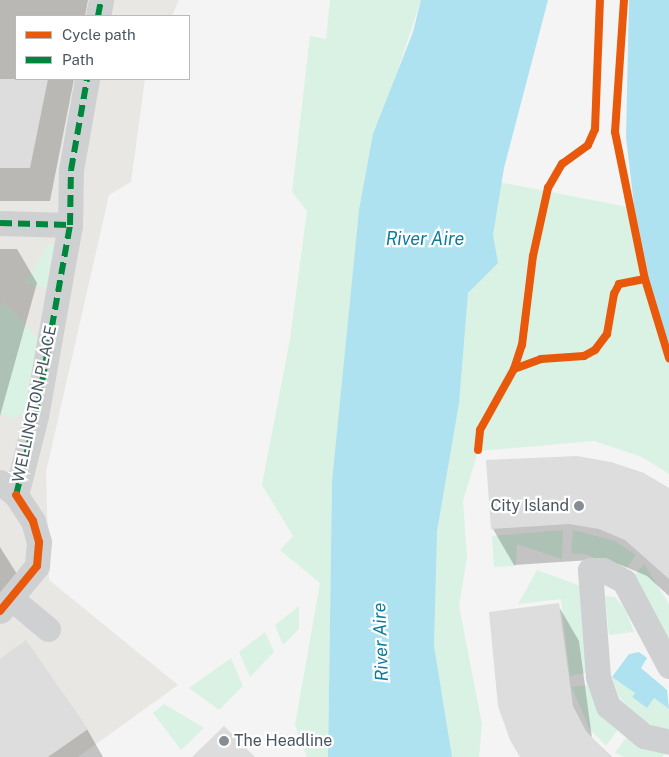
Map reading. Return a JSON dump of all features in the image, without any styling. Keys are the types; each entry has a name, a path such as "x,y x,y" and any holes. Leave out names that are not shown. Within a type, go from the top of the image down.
{"street":[{"path":"98,15 101,0"},
{"name":"WELLINGTON PLACE","path":"48,629 6,605 37,566 39,542 33,521 8,489 36,416 70,225 72,170 87,80"},
{"path":"0,223 70,225"},
{"path":"669,666 624,580 603,570 590,570 598,677 608,706 644,736 669,742"}],"shaded area":[{"path":"0,0 179,0 172,15 15,15 15,80 145,80 131,182 109,195 46,472 49,580 178,685 78,757 0,757"}],"green space":[{"path":"330,0 421,0 369,157 669,215 655,300 669,344 669,474 642,457 594,441 478,451 463,501 467,557 459,606 482,724 479,757 448,757 358,223 332,481 328,757 307,757 295,725 320,583 280,550 293,536 262,485 290,339 307,211 292,192 310,36 326,39"},
{"path":"48,244 58,247 52,290 25,283"},
{"path":"3,301 41,342 31,412 13,418 0,413 0,312"},
{"path":"563,530 562,559 517,544 516,566 494,567 492,536"},
{"path":"573,530 615,541 636,555 622,574 589,555 571,553"},
{"path":"644,564 669,604 669,637 663,640 630,580"},
{"path":"537,570 581,586 589,672 570,676 561,599 518,604"},
{"path":"605,596 615,597 625,609 634,632 609,635"},
{"path":"299,606 299,629 283,645 275,625"},
{"path":"265,632 274,652 250,677 239,652"},
{"path":"231,658 243,686 219,710 189,688"},
{"path":"612,677 635,693 632,697 647,708 654,698 669,709 669,730 660,730 636,716 619,697"},
{"path":"591,684 618,729 606,746 589,728 572,687"},
{"path":"164,704 204,728 181,750 153,713"},
{"path":"628,735 665,749 663,757 624,757 615,753"}],"water":[{"name":"River Aire","path":"421,0 548,0 504,168 493,235 498,263 468,293 459,403 437,531 434,646 452,757 328,757 332,481 359,210 373,134 413,32"},
{"path":"629,0 669,0 669,344 649,278 634,205 626,138"},
{"path":"639,652 647,658 641,668 667,690 669,709 654,698 647,708 632,697 635,693 612,677 629,654"}],"building":[{"path":"0,79 48,80 30,168 0,168"},
{"name":"City Island","path":"577,456 611,462 644,473 669,488 669,579 625,540 599,529 569,524 491,529 486,460"},
{"path":"559,603 573,706 586,731 611,757 520,757 510,740 498,706 489,612"},
{"path":"26,640 88,729 48,757 0,757 0,659"},
{"name":"The Headline","path":"224,726 255,757 192,757"}],"marked path":[{"path":"98,15 101,0"},
{"path":"16,495 36,416 70,225 71,170 87,80"},
{"path":"0,223 70,225"}],"cycle path":[{"path":"478,450 480,430 514,369 522,345 533,256 548,188 562,164 588,145 595,129 600,0"},
{"path":"624,0 615,132 645,279 669,358"},
{"path":"514,369 541,359 584,356 595,350 607,334 614,294 619,284 645,279"},
{"path":"0,611 37,566 39,542 33,521 16,495"}],"place":[{"name":"City Island","path":"579,506"},
{"name":"The Headline","path":"224,741"}]}
